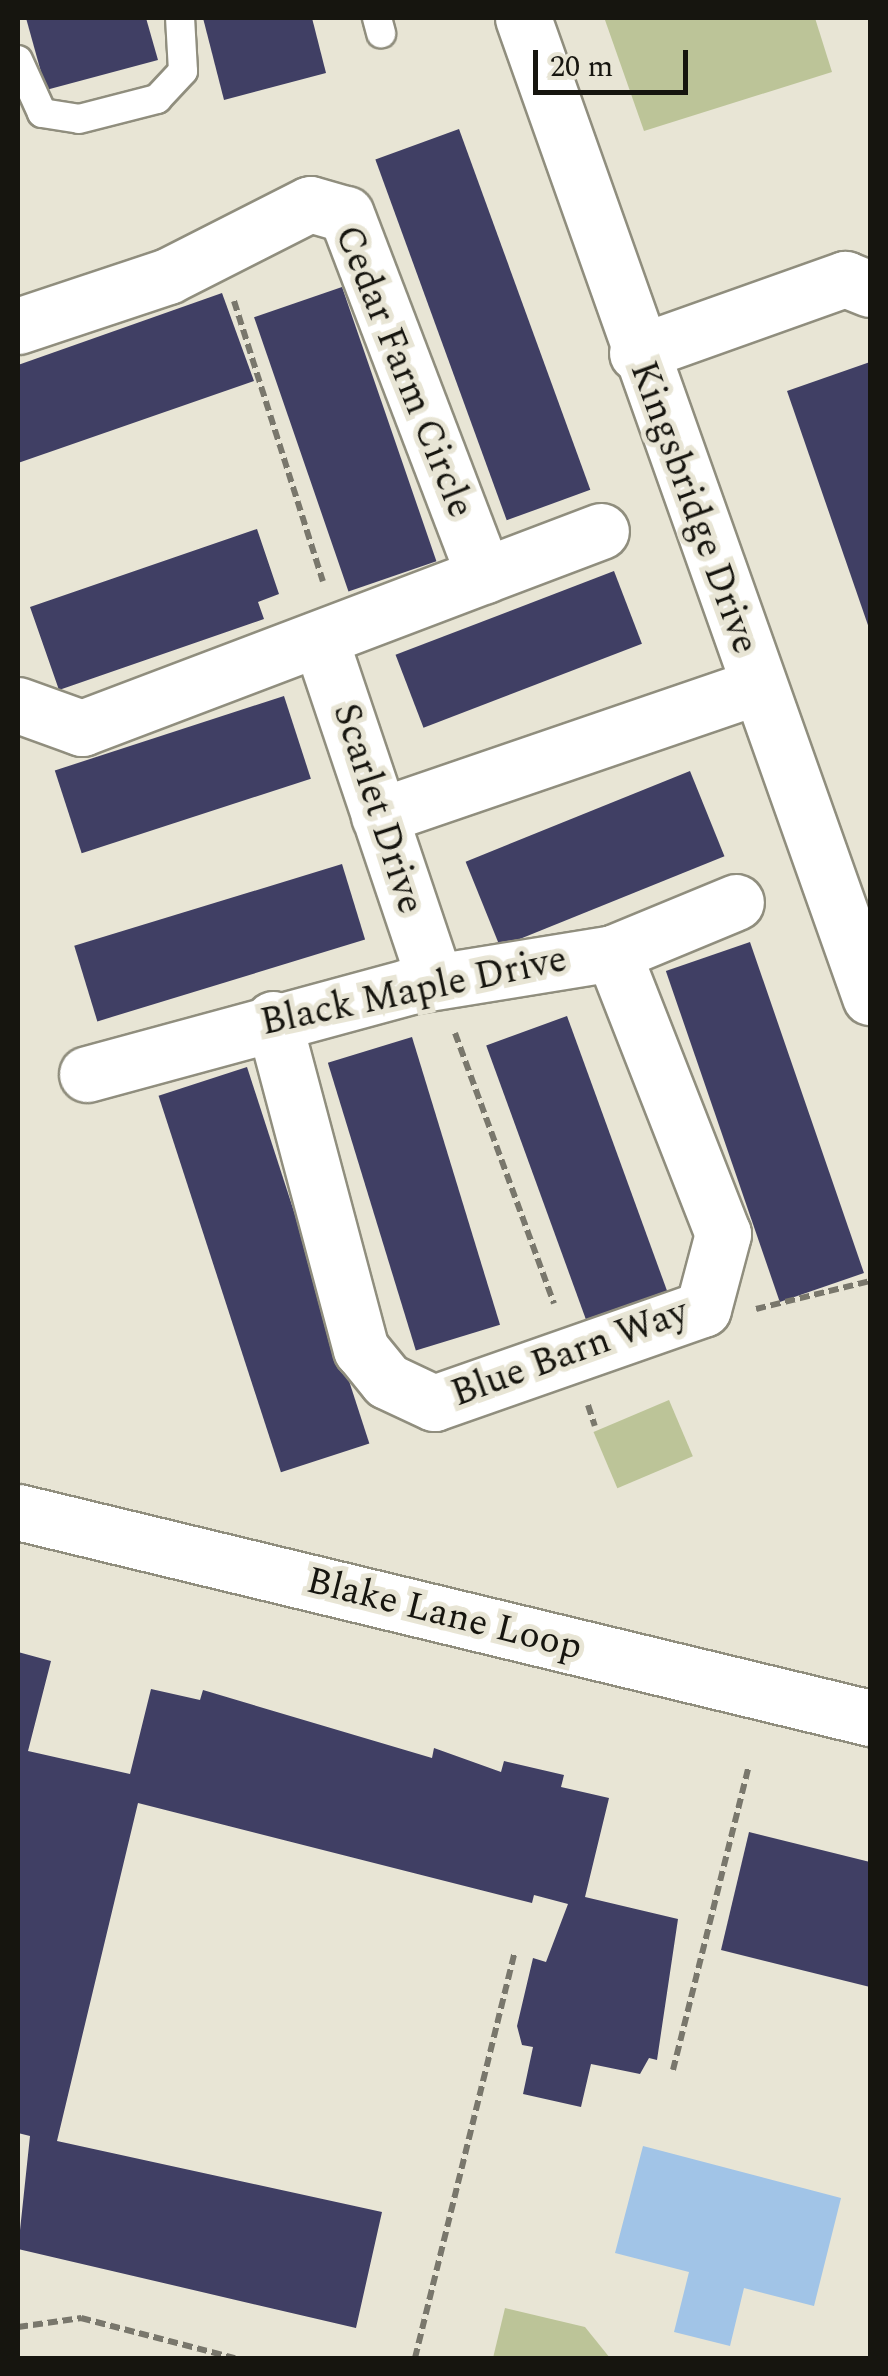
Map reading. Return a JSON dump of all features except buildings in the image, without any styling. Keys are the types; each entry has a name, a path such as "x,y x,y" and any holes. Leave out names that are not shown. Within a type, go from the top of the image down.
{"street":[{"name":"Kingsbridge Drive","path":"523,18 637,353 870,997"},
{"name":"Cedar Farm Circle","path":"18,326 168,276 310,204 346,214 484,576"},
{"path":"637,353 844,279 870,290"},
{"path":"18,705 82,728 326,620 484,576 601,531"},
{"name":"Scarlet Drive","path":"326,620 379,816 444,1003"},
{"path":"379,816 758,686"},
{"name":"Black Maple Drive","path":"87,1074 274,1019 444,1003 614,952 736,902"},
{"name":"Blue Barn Way","path":"274,1019 361,1348 386,1382 434,1403 703,1309 723,1234 614,952"},
{"name":"Blake Lane Loop","path":"18,1512 870,1718"}],"lane":[{"path":"18,60 42,112 78,119 110,111 156,98 183,71 180,18"}],"path":[{"path":"228,284 291,462 286,487 326,620"},
{"path":"444,1003 556,1311"},
{"path":"703,1309 783,1309 870,1281"},
{"path":"672,2070 749,1765"},
{"path":"415,2358 515,1951"},
{"path":"18,2327 80,2318 235,2358"}],"green space":[{"path":"815,18 832,72 644,131 605,20"},
{"path":"669,1400 693,1456 617,1488 594,1432"},
{"path":"505,2308 585,2327 610,2358 493,2358"}],"water":[{"path":"643,2146 841,2198 814,2306 744,2288 730,2346 674,2332 689,2272 615,2253"}]}
